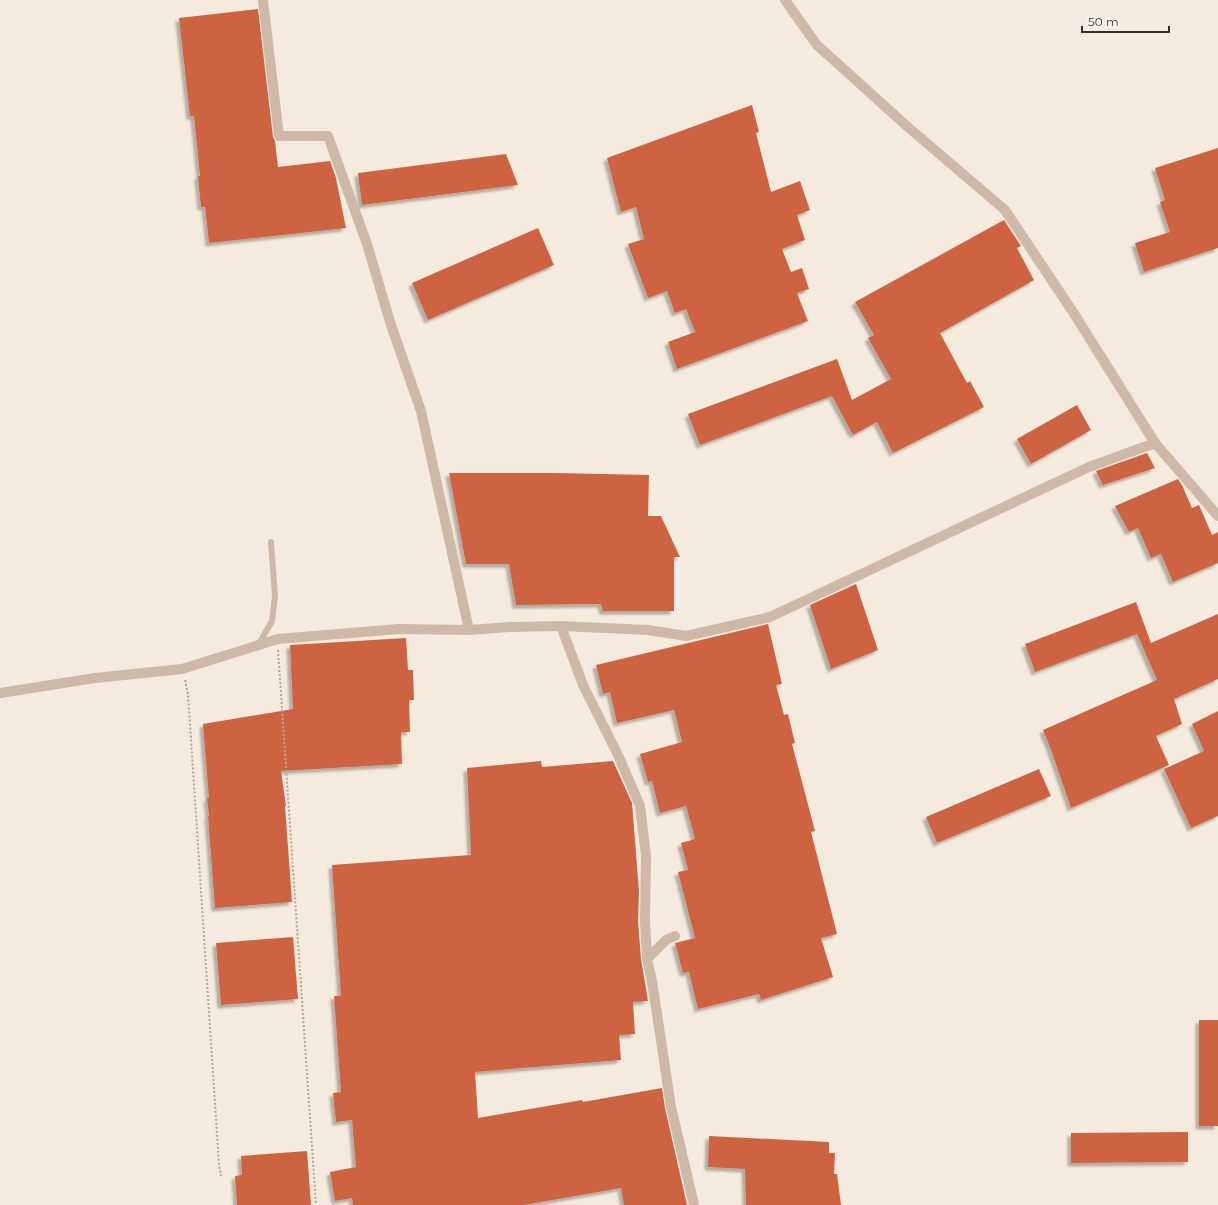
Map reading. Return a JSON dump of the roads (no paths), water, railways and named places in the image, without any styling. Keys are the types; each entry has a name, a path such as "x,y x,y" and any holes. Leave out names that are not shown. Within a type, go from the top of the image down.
{"street":[{"path":"263,0 279,136 328,136 367,244 391,325 421,411 469,630"},
{"path":"785,0 817,46 909,128 1005,210 1073,312 1156,444 1218,516"},
{"path":"0,693 95,678 182,669 278,639 399,629 469,630 561,626 648,630 686,636 770,617 1089,467 1156,444"},
{"path":"561,626 583,685 618,755 640,806 646,856 645,921 647,959 652,981 671,1107 694,1205"},
{"path":"647,959 666,940 675,936"}],"lane":[{"path":"259,644 272,621 275,596 271,542"}]}
